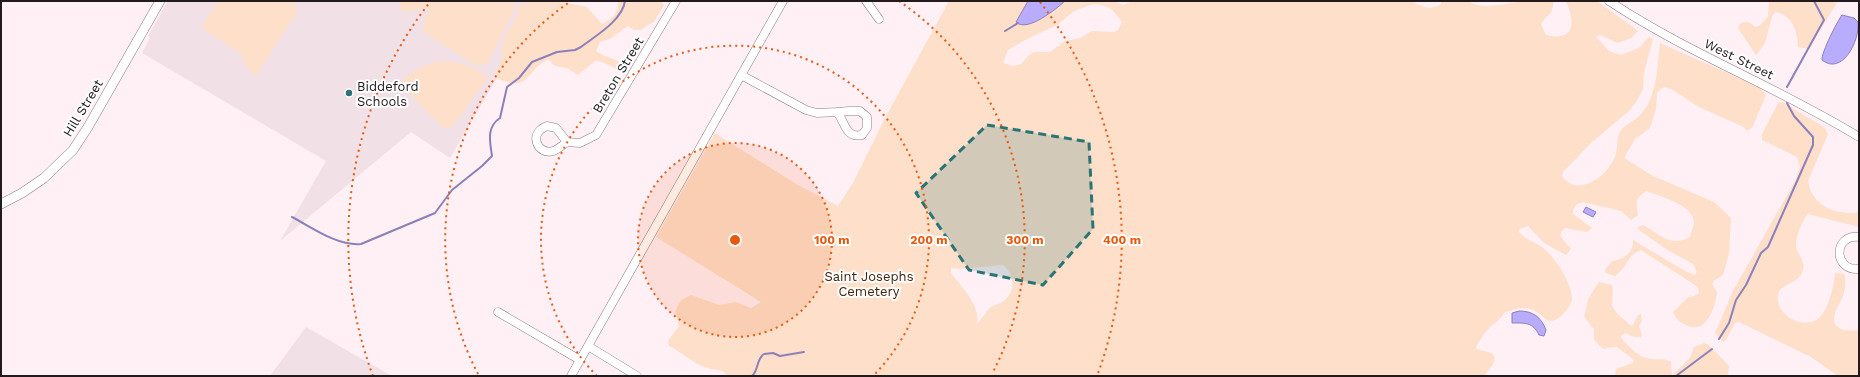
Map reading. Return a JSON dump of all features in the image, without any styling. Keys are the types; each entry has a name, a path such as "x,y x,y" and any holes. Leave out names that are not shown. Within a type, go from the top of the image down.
{"street":[{"name":"Hill Street","path":"1,204 44,178 73,150 88,127 160,1"},
{"name":"Breton Street","path":"566,142 580,143 596,135 676,1"},
{"path":"571,376 783,1"},
{"path":"866,1 878,19"},
{"name":"West Street","path":"1609,1 1654,30 1791,98 1859,137"},
{"path":"741,75 806,110 817,112 837,112"},
{"path":"1859,237 1847,239 1841,245 1839,252 1841,260 1846,266 1853,269 1859,269"},
{"path":"498,312 580,360"},
{"path":"588,346 637,376"}],"highlighted area":[{"path":"987,125 1089,142 1093,229 1043,285 969,270 916,193"}],"shaded area":[{"name":"Biddeford Schools","path":"168,1 565,1 573,6 533,17 450,158 411,132 280,241 326,161 142,53 150,38 148,36"},
{"path":"1028,1 1065,1 1041,19 1021,25 1016,22"},
{"path":"1842,15 1854,18 1858,22 1856,38 1853,47 1843,60 1829,64 1822,60 1822,56"},
{"path":"1586,207 1596,212 1593,217 1583,212"},
{"path":"1519,311 1528,312 1539,318 1546,330 1544,336 1539,335 1531,325 1512,323 1512,313"},
{"path":"306,327 392,376 270,376"}],"green space":[{"path":"218,1 297,1 294,8 298,11 255,77 240,53 203,29 203,24"},
{"path":"400,1 512,1 516,6 488,63 477,66 422,31 425,18 430,8 403,12 399,5"},
{"path":"531,1 557,1 587,7 602,24 616,13 618,6 617,1 661,1 664,5 654,22 641,30 634,30 628,26 610,39 600,42 596,51 618,61 620,65 617,69 602,62 595,61 578,75 568,69 554,65 549,59 535,69 522,82 506,82 494,77 501,61 502,46 506,35 514,22 519,6"},
{"name":"Saint Josephs Cemetery","path":"949,1 1028,1 1016,22 1046,16 1051,10 1065,1 1115,1 1123,5 1133,1 1412,1 1430,8 1441,4 1441,1 1469,1 1480,6 1487,6 1523,1 1554,1 1551,13 1541,24 1546,35 1556,36 1568,33 1571,28 1571,16 1566,1 1597,1 1638,31 1631,38 1618,43 1600,35 1596,37 1609,51 1621,55 1639,48 1649,37 1653,39 1644,73 1643,89 1636,102 1630,110 1591,143 1563,172 1562,176 1568,182 1575,185 1583,185 1591,182 1605,172 1615,156 1619,133 1625,126 1638,117 1646,107 1655,85 1660,43 1759,87 1766,95 1752,128 1747,131 1744,127 1699,107 1671,89 1664,87 1657,92 1656,109 1650,128 1635,139 1624,158 1653,176 1714,202 1731,218 1729,254 1723,275 1712,284 1717,292 1715,305 1709,318 1704,323 1693,327 1686,325 1681,323 1675,317 1673,312 1688,297 1699,293 1698,287 1641,250 1630,258 1622,270 1615,276 1606,273 1605,270 1612,261 1624,257 1630,252 1633,245 1633,240 1685,271 1695,275 1697,272 1693,264 1666,249 1639,230 1638,227 1643,225 1660,236 1671,240 1683,240 1690,237 1694,224 1692,216 1688,211 1675,202 1646,191 1637,201 1638,215 1631,220 1621,211 1583,202 1577,204 1573,210 1573,214 1592,228 1587,232 1565,228 1561,232 1560,236 1571,249 1566,255 1544,243 1528,226 1518,231 1548,252 1558,264 1570,287 1572,301 1563,314 1551,321 1547,320 1537,312 1523,308 1504,313 1500,319 1486,332 1476,347 1476,349 1492,353 1495,358 1493,364 1484,376 727,376 721,371 697,364 669,346 668,341 679,326 675,312 681,300 691,295 719,305 736,302 751,308 761,302 656,237 715,133 798,185 838,206 853,183 884,120","holes":["1093,4 1110,8 1116,14 1122,22 1118,30 1114,32 1092,31 1080,38 1065,41 1050,52 1034,52 1021,64 1013,66 1003,63 1008,50 1057,25 1074,11","1003,265 1010,272 1012,282 1009,296 990,308 977,324 976,310 973,303 965,290 951,273 951,268 959,269"]},
{"path":"1769,1 1838,1 1808,49 1798,47 1797,36 1790,20 1782,14 1776,12 1772,16 1765,43 1756,55 1738,28 1740,24 1744,22 1755,27 1759,26 1768,17"},
{"path":"441,61 454,62 472,67 488,78 451,128 445,129 399,84 408,75 418,69"},
{"path":"1782,102 1824,127 1828,134 1808,181 1810,190 1820,203 1834,211 1850,213 1859,212 1859,227 1808,214 1803,221 1796,242 1797,250 1803,262 1803,270 1798,278 1782,288 1778,295 1778,302 1784,314 1796,321 1803,323 1816,320 1824,312 1827,306 1832,292 1835,273 1844,274 1845,290 1836,310 1834,319 1835,323 1840,329 1849,331 1859,330 1859,376 1838,376 1811,357 1739,322 1735,323 1726,340 1723,342 1715,333 1733,291 1795,181 1800,167 1797,157 1762,140 1762,134 1778,103"},
{"path":"1599,282 1612,285 1613,307 1617,313 1630,325 1633,325 1638,315 1641,314 1642,321 1639,326 1642,335 1641,337 1634,337 1625,333 1621,336 1628,346 1640,355 1648,359 1671,362 1672,375 1690,358 1694,347 1704,343 1709,345 1729,366 1728,376 1615,376 1616,369 1633,363 1634,360 1617,347 1604,349 1601,347 1594,339 1594,329 1584,317 1588,299"}],"waterway":[{"path":"292,217 334,239 352,244 361,244 435,213 452,190 492,156 490,140 491,130 500,118 507,87 519,78 532,62 557,52 575,50 581,47 600,33 619,15 625,1"},
{"path":"1787,87 1824,20 1814,1"},
{"path":"1005,31 1018,23"},
{"path":"1719,339 1729,323 1736,300 1746,285 1761,253 1768,247 1813,145 1813,137 1794,116 1787,103"},
{"path":"1676,376 1712,349"},
{"path":"752,376 756,371 761,356 764,354 773,353 780,356 804,352"}],"place":[{"name":"Biddeford Schools","path":"349,93"}]}
